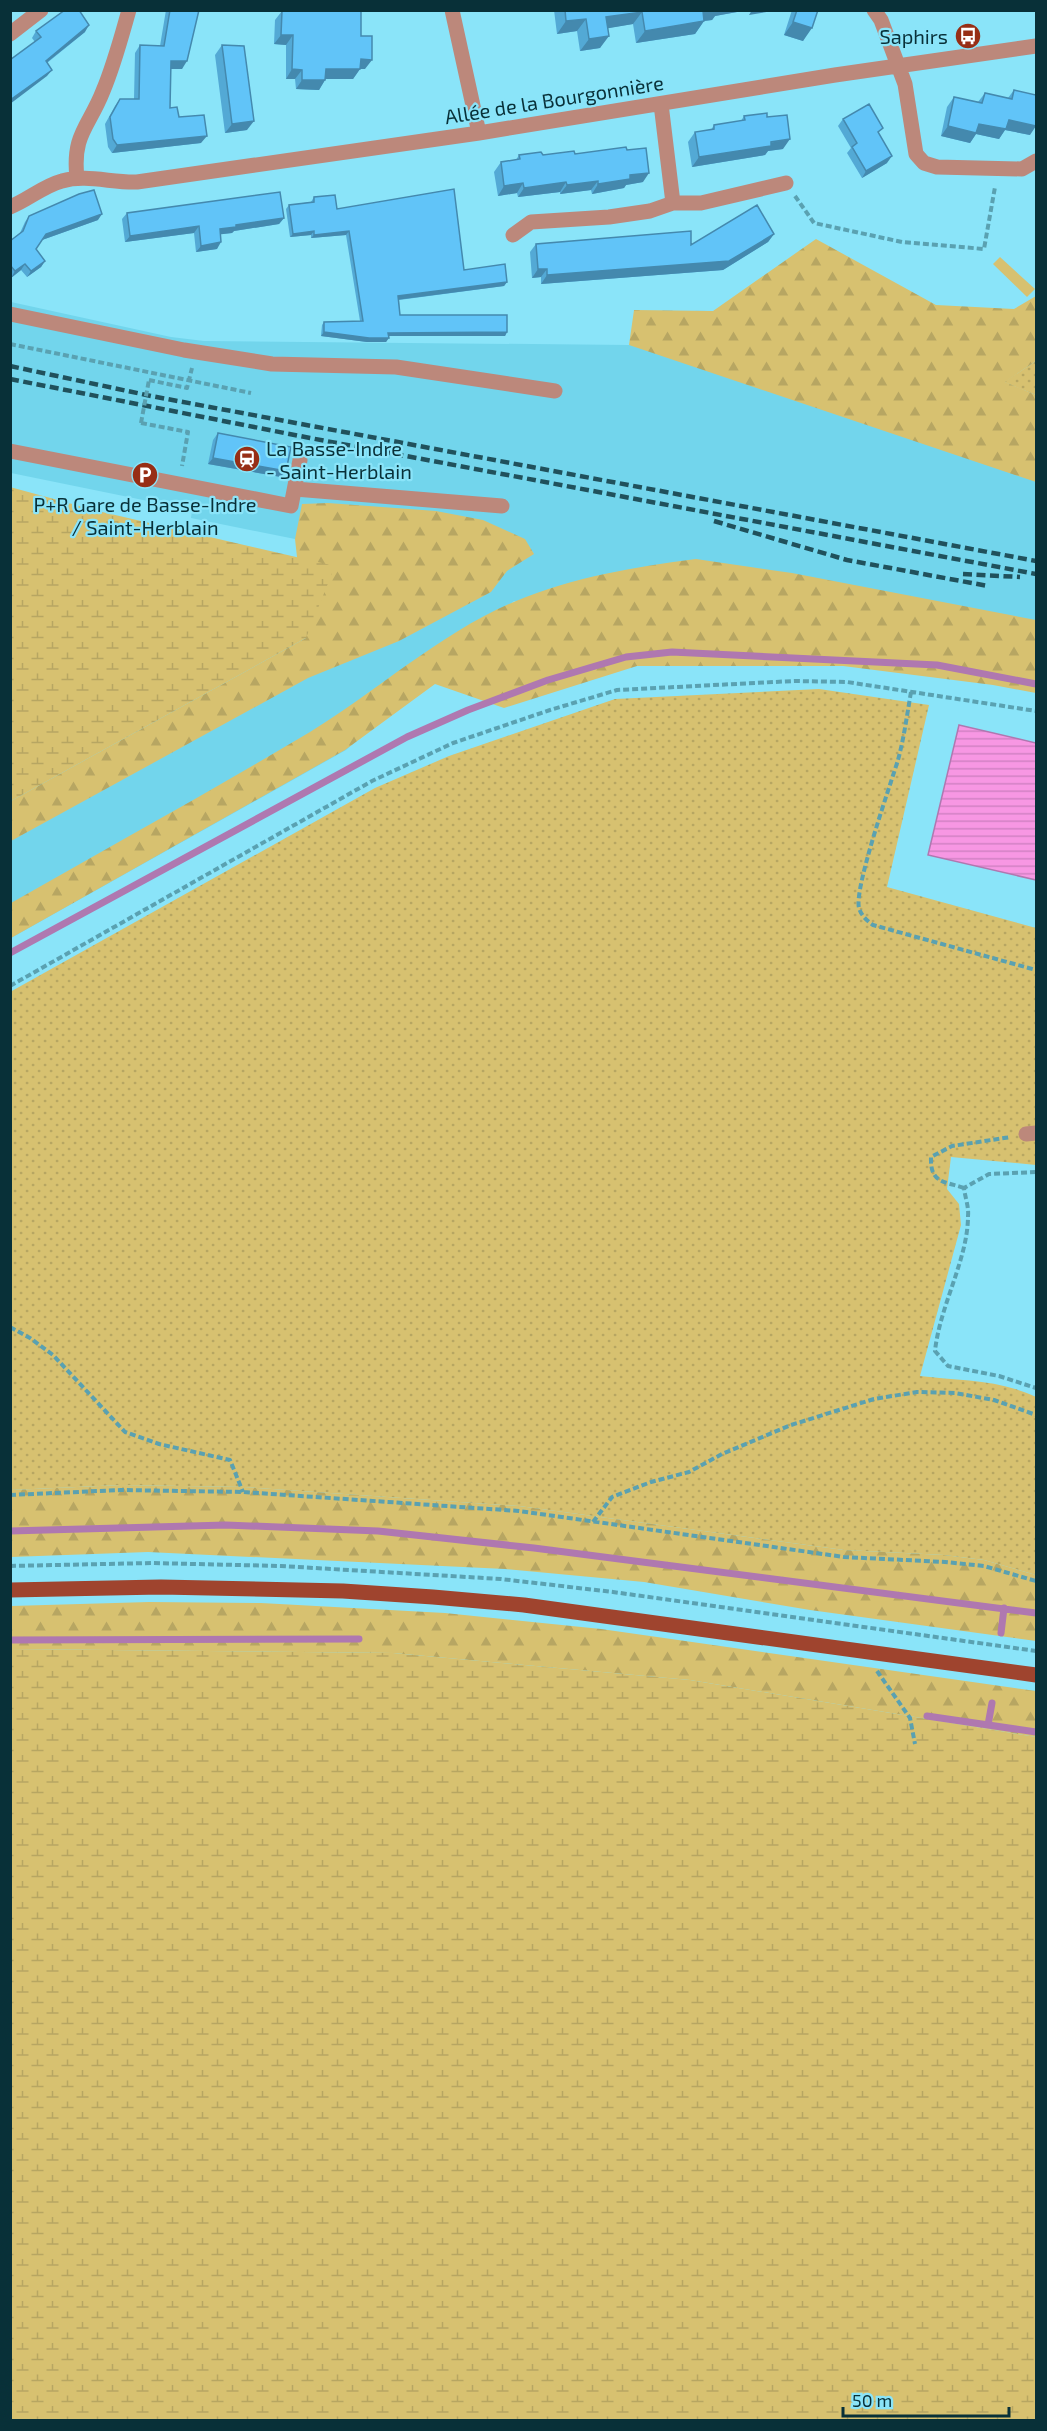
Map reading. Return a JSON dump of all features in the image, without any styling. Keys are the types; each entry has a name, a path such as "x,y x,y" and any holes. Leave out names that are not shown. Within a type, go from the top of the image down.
{"main road":[{"path":"10,1590 161,1587 343,1591 433,1597 524,1605 1036,1675"}],"street":[{"path":"10,34 41,10"},
{"path":"10,207 60,181 77,178 75,161 80,135 103,93 129,10"},
{"path":"452,10 479,133"},
{"path":"874,10 881,20 905,84 916,154 924,163 937,167 1022,169 1036,161"},
{"name":"Allée de la Bourgonnière","path":"77,178 118,183 137,182 479,133 835,75 898,68 1036,46"},
{"path":"661,104 673,203"},
{"path":"513,235 531,222 609,217 650,211 673,203 701,203 786,183"},
{"path":"10,314 195,352 280,365 396,366 555,391"},
{"path":"10,452 291,506 300,460"},
{"path":"295,489 502,506"}],"path":[{"path":"786,183 814,224 902,242 984,249 998,168"},
{"path":"10,344 251,393"},
{"path":"178,484 188,432 141,423 149,380 188,388 195,352"},
{"path":"10,986 372,781 431,752 550,710 618,690 794,681 846,682 1036,711"},
{"path":"911,692 898,758 869,857 860,893 859,908 865,919 873,925 1036,970"},
{"path":"1031,1134 952,1146 931,1157 930,1170 937,1180 964,1188 989,1174 1036,1172"},
{"path":"964,1188 969,1215 965,1239 938,1328 935,1351 948,1366 999,1376 1036,1388"},
{"path":"10,1327 53,1354 125,1432 159,1444 230,1460 243,1492"},
{"path":"593,1522 612,1497 651,1482 688,1472 722,1454 791,1425 874,1399 917,1392 955,1393 994,1400 1036,1415"},
{"path":"10,1495 121,1490 243,1492 519,1511 844,1557 984,1566 1036,1581"},
{"path":"864,1651 910,1718 915,1744"}],"shaded area":[{"path":"11,302 171,337 204,341 629,345 713,311 1036,460 1036,666 514,601 346,750 11,938 11,801 306,638 369,530 295,539 191,518 192,510 11,473"},
{"path":"959,725 1036,743 1036,880 928,855"}],"green space":[{"path":"816,239 936,305 1014,309 1036,296 1036,361 1005,382 1036,395 1036,482 629,345 634,310 713,311"},
{"path":"1000,257 1035,289 1027,297 993,264"},
{"path":"1036,361 1036,395 1004,382"},
{"path":"10,487 98,511 335,566 306,638 11,801"},
{"path":"328,503 436,511 483,520 525,539 534,554 507,571 491,592 399,641 308,678 11,841 11,801 306,638 295,539 302,504"},
{"path":"696,559 792,573 1036,620 1036,693 993,685 843,666 637,666 504,708 435,684 345,750 11,938 11,903 310,732 462,628 516,601 560,585 627,569"},
{"path":"819,689 929,705 887,887 1036,928 1036,1165 951,1157 947,1189 959,1204 961,1225 920,1376 993,1384 1036,1397 1036,1575 984,1560 944,1555 844,1550 519,1506 244,1487 121,1485 11,1490 10,992 375,788 449,756 615,699"},
{"path":"121,1485 244,1487 519,1506 844,1550 944,1555 984,1560 1036,1575 1036,1641 810,1610 644,1582 505,1569 148,1552 11,1557 11,1490"},
{"path":"149,1602 261,1603 445,1613 601,1629 1036,1691 1036,1737 690,1680 393,1653 11,1649 11,1606"},
{"path":"11,1649 393,1653 690,1680 1036,1737 1036,2420 11,2420"}],"building":[{"path":"65,10 79,10 89,25 46,61 52,70 10,100 10,60 41,37 36,31"},
{"path":"170,10 199,10 187,61 171,61 170,108 177,107 179,117 204,115 207,136 117,145 113,139 110,117 120,99 139,99 140,45 164,46"},
{"path":"361,10 361,36 372,36 372,60 361,59 360,69 326,69 325,80 302,80 302,70 292,69 293,35 281,35 282,11"},
{"path":"565,10 704,10 704,21 645,31 642,12 606,17 609,36 589,39 586,19 566,21"},
{"path":"797,10 818,10 812,28 793,22"},
{"path":"222,45 244,46 254,121 232,124"},
{"path":"1014,90 1036,95 1036,126 1009,120 1006,129 979,124 976,133 948,126 954,97 982,103 985,93 1012,99"},
{"path":"869,104 883,128 878,132 892,156 866,171 852,147 857,143 843,119"},
{"path":"767,113 767,117 787,115 790,139 771,142 771,146 699,157 695,132 714,129 714,125 745,120 744,116"},
{"path":"626,147 627,150 646,148 649,173 630,175 630,179 598,184 598,181 567,185 566,182 524,188 523,183 504,186 501,162 520,159 519,155 574,151 575,154"},
{"path":"454,189 464,270 505,264 507,282 398,296 400,315 507,315 507,332 388,333 389,338 369,338 324,332 324,322 363,321 349,231 314,235 314,231 293,234 289,205 314,202 314,197 335,195 337,209"},
{"path":"94,190 102,214 46,234 36,249 45,261 31,271 25,264 15,271 10,265 10,241 23,231 29,216 79,194"},
{"path":"280,192 284,218 220,229 221,242 201,246 199,226 130,236 127,213"},
{"path":"757,205 774,234 729,261 547,275 547,269 538,269 536,244 691,231 691,245"},
{"name":"La Basse-Indre - Saint-Herblain","path":"218,433 291,447 286,471 213,458"}],"waterway":[{"path":"10,953 407,737 468,710 548,680 626,657 672,652 937,665 1036,684"},
{"path":"10,1531 226,1525 378,1531 534,1548 1036,1613"},
{"path":"1001,1633 1004,1608"},
{"path":"10,1640 359,1639"},
{"path":"988,1725 992,1703"},
{"path":"927,1716 1036,1732"}],"railway":[{"path":"10,366 151,396 1036,561"},
{"path":"10,379 310,438 1036,574"},
{"path":"714,521 847,560 988,586"},
{"path":"963,574 1020,577"}],"place":[{"name":"Saphirs","path":"968,36"},
{"name":"La Basse-Indre - Saint-Herblain","path":"247,459"},
{"name":"P+R Gare de Basse-Indre / Saint-Herblain","path":"145,475"}]}
